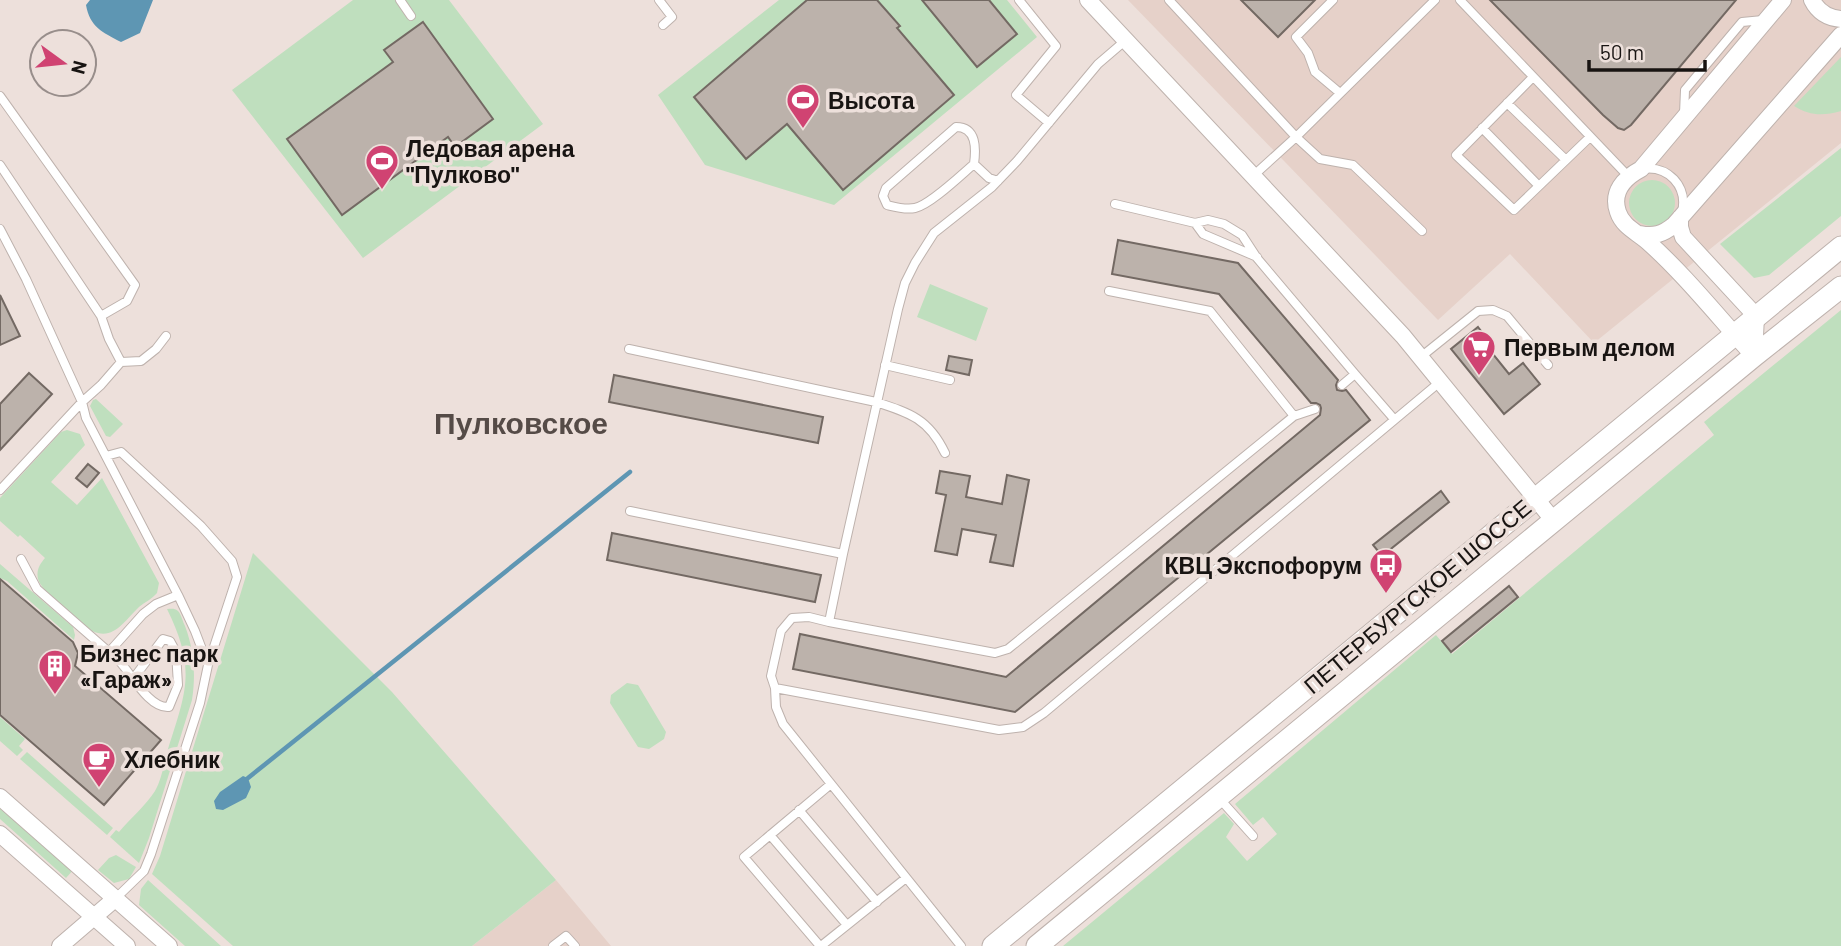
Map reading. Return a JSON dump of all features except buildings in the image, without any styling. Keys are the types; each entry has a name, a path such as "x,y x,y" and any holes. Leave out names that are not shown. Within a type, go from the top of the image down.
{"main road":[{"name":"ПЕТЕРБУРГСКОЕ ШОССЕ","path":"993,946 1841,247"},
{"name":"ПЕТЕРБУРГСКОЕ ШОССЕ","path":"1037,946 1841,287"}],"street":[{"path":"1088,0 1422,356 1554,521"},
{"path":"1783,0 1684,118 1621,184 1616,204 1618,214 1630,230 1649,236 1674,226 1841,35"},
{"path":"1812,0 1823,13 1841,19"},
{"path":"1680,218 1683,237 1756,316 1754,356"},
{"path":"1640,234 1667,259 1754,356"},
{"path":"0,797 169,946"},
{"path":"0,834 127,946"},
{"path":"60,946 116,898"}],"lane":[{"path":"400,0 411,16"},
{"path":"659,0 672,18 663,25"},
{"path":"1019,0 1056,46 1016,95 1049,123"},
{"path":"1169,0 1296,137 1320,159 1353,165 1422,231"},
{"path":"1333,0 1296,37 1308,53 1315,72 1340,93"},
{"path":"1253,176 1435,0"},
{"path":"1460,0 1590,137 1634,173 1650,168 1660,169 1676,180 1684,199 1680,218"},
{"path":"829,622 898,309 905,284 915,263 934,233 998,181 1098,64 1126,40"},
{"path":"1533,77 1456,155 1514,210 1590,137"},
{"path":"0,96 135,285 127,301 101,316"},
{"path":"1507,103 1565,159"},
{"path":"956,127 962,127 971,133 976,147 974,164 926,204 915,208 887,205 883,196 886,188 956,127"},
{"path":"1482,128 1538,185"},
{"path":"974,164 989,178 998,181"},
{"path":"0,165 101,316 121,362"},
{"path":"1115,204 1195,223 1208,220 1224,224 1242,235 1257,258 1394,419"},
{"path":"1195,223 1203,234 1257,258"},
{"path":"0,229 82,402 86,418 178,595 208,665"},
{"path":"1109,291 1210,312 1294,416"},
{"path":"1422,356 1478,311 1493,310 1507,316 1548,365"},
{"path":"0,491 121,362 141,361 156,349 166,336"},
{"path":"629,349 876,402 906,412 922,422 937,437 945,453"},
{"path":"885,365 950,380"},
{"path":"1342,385 1354,374"},
{"path":"775,688 999,730 1023,727 1044,713 1441,381"},
{"path":"961,946 783,724 776,706 771,676 780,631 792,618 809,617 995,653 1008,649 1294,416 1315,409"},
{"path":"106,456 121,452 201,526 232,561 237,577 152,854 144,870 116,898"},
{"path":"630,510 842,554"},
{"path":"21,559 37,589 121,662 132,680 162,708 169,707 178,685 176,652 170,641 163,639 132,680"},
{"path":"109,652 143,614 156,604 178,595"},
{"path":"831,784 744,857 820,946 906,878"},
{"path":"1218,797 1253,836"},
{"path":"799,810 877,902"},
{"path":"770,835 847,925"},
{"path":"553,946 566,936 575,946"}],"shaded area":[{"path":"1128,0 1841,0 1841,143 1594,343 1510,254 1438,320"},
{"path":"556,880 611,946 472,946"}],"green space":[{"name":"Ледовая арена \"Пулково\"","path":"353,0 449,0 543,124 363,258 232,90"},
{"name":"Высота","path":"779,0 1007,0 1037,37 834,205 705,165 658,95"},
{"path":"1841,57 1841,111 1817,114 1794,106"},
{"path":"1841,148 1841,216 1769,275 1754,278 1720,244"},
{"path":"1652,180 1668,187 1675,203 1668,219 1652,226 1636,219 1629,203 1636,187"},
{"path":"930,284 988,308 976,341 917,317"},
{"path":"1841,310 1841,946 1063,946 1224,813 1234,824 1226,837 1247,861 1277,834 1263,817 1253,825 1235,804 1436,635 1452,654 1714,435 1704,422"},
{"path":"96,399 123,424 110,437 106,436 90,406"},
{"path":"67,430 80,434 85,445 51,482 77,505 102,478 159,583 155,595 118,628 107,633 92,631 46,591 38,579 39,567 45,558 0,521 0,498 61,432"},
{"path":"253,553 392,692 556,880 472,946 233,946 152,874 160,856"},
{"path":"0,564 73,627 74,640 7,581 0,578"},
{"path":"167,609 178,611 188,635 194,671 192,700 139,863 110,837 116,830 119,832 155,791 180,711 186,679 185,664 182,647"},
{"path":"627,683 638,685 666,732 664,739 649,749 638,747 610,703 611,695"},
{"path":"0,717 25,739 19,746 23,750 17,756 0,741"},
{"path":"27,752 113,828 107,835 20,759"},
{"path":"0,804 74,869 66,878 0,819"},
{"path":"116,855 136,867 129,879 114,883 98,870 109,858"},
{"path":"148,880 221,946 185,946 139,905 141,889"}],"water":[{"path":"90,0 153,0 140,33 121,42 103,32 90,19 86,5"},
{"path":"243,776 248,778 251,787 246,798 223,810 216,809 214,801 220,792"}],"waterway":[{"path":"248,778 630,472"}],"place":[{"name":"Высота","path":"803,130"},
{"name":"Ледовая арена \"Пулково\"","path":"382,191"},
{"name":"Первым делом","path":"1479,377"},
{"name":"КВЦ Экспофорум","path":"1386,595"},
{"name":"Бизнес парк «Гараж»","path":"55,696"},
{"name":"Хлебник","path":"99,789"}],"district":[{"name":"Пулковское","path":"521,422"}]}
